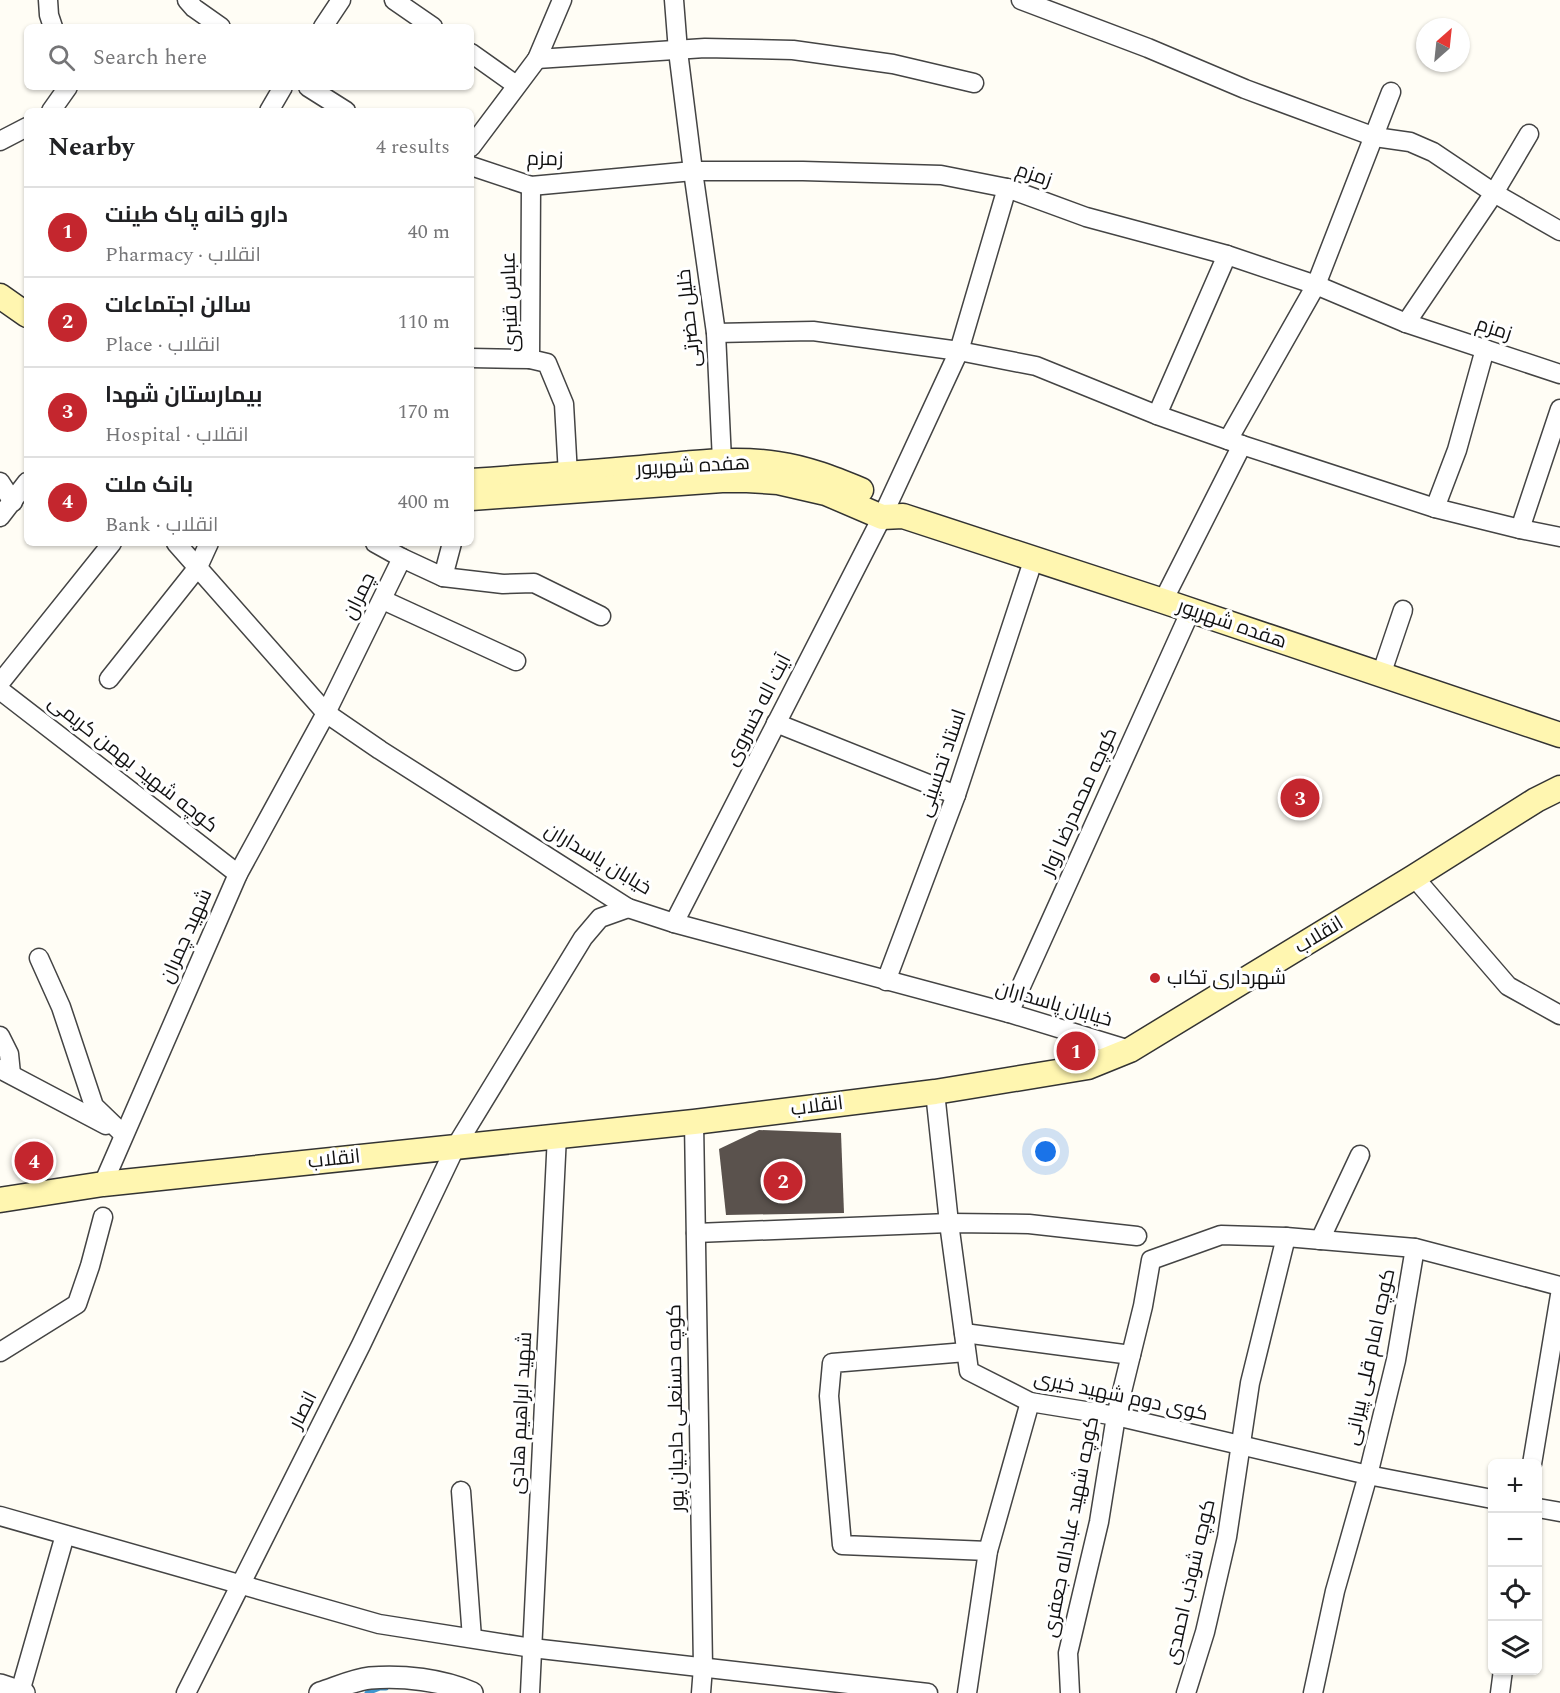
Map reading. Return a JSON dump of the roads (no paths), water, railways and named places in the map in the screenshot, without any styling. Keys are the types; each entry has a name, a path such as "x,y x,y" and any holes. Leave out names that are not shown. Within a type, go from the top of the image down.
{"main road":[{"path":"0,297 24,313"},
{"name":"هفده شهریور","path":"474,481 722,461 779,464 825,475 892,512"},
{"name":"هفده شهریور","path":"474,498 722,480 778,482 892,512 1560,735"},
{"name":"انقلاب","path":"0,1200 103,1184 694,1122 935,1092 1088,1067 1130,1050 1536,800 1560,788"}],"street":[{"path":"48,0 48,15 52,24"},
{"path":"187,0 194,8 217,24"},
{"path":"325,24 341,0"},
{"path":"394,0 429,24"},
{"path":"474,143 537,59 562,0"},
{"name":"خلیل حضرتی","path":"674,0 693,171 716,333 722,461"},
{"path":"1021,0 1148,48 1245,89 1375,136 1410,142 1433,152 1494,193 1560,231"},
{"path":"537,59 705,48 793,50 893,64 974,82"},
{"path":"474,55 516,85"},
{"path":"53,108 66,90"},
{"path":"271,108 281,90"},
{"path":"313,90 341,108"},
{"path":"1163,601 1235,442 1316,285 1391,93"},
{"path":"0,141 24,129"},
{"path":"1406,323 1494,193 1529,134"},
{"name":"زمزم","path":"474,167 531,186 693,171 803,171 941,176 1007,189 1086,217 1227,255 1316,285 1406,323 1560,374"},
{"name":"عباس قنبری","path":"531,186 530,359 547,363 564,404 568,475"},
{"name":"آیت اله خسروی","path":"674,923 776,723 892,512 959,351 1007,189"},
{"path":"1157,416 1227,255"},
{"path":"716,333 813,331 959,351 1036,366 1157,416 1435,508 1520,530 1560,537"},
{"path":"1435,508 1456,450 1485,349"},
{"path":"474,358 530,359"},
{"path":"1520,530 1560,409"},
{"path":"0,482 13,502"},
{"path":"0,517 24,486"},
{"path":"0,683 110,546"},
{"name":"خیابان پاسداران","path":"179,546 326,713 628,908 674,923 1009,1013 1130,1050"},
{"path":"109,679 198,567 208,546"},
{"path":"380,546 443,577 503,584 534,583 601,616"},
{"path":"443,577 451,546"},
{"name":"چمران","path":"326,713 402,558"},
{"name":"استاد تحسینی","path":"886,981 956,795 1034,558"},
{"path":"383,600 516,661"},
{"name":"کوچه محمدرضا زوار","path":"1009,1013 1191,610"},
{"path":"1381,675 1402,610"},
{"name":"کوچه شهید بهمن کریمی","path":"0,690 238,874"},
{"name":"شهید چمران","path":"103,1184 238,874 326,713"},
{"path":"776,723 956,795"},
{"path":"1414,877 1508,986 1560,1015"},
{"path":"456,1146 583,938 600,918 628,908"},
{"path":"39,958 61,1007 94,1106 123,1134"},
{"path":"0,1036 9,1054 5,1071 123,1134"},
{"name":"کوی دوم شهید خیری","path":"935,1092 949,1223 969,1371 1030,1402 1116,1416 1368,1474 1488,1498"},
{"name":"کوچه حسنعلی حاجیان پور","path":"694,1122 703,1667 701,1693"},
{"name":"شهید ابراهیم هادی","path":"530,1693 557,1135"},
{"name":"انصار","path":"186,1693 356,1356 456,1146"},
{"path":"1320,1240 1360,1155"},
{"path":"0,1352 77,1304 103,1217"},
{"path":"696,1233 949,1223 1029,1224 1137,1236"},
{"name":"کوچه شهید عباداله جعفری","path":"1070,1693 1068,1653 1099,1522 1116,1416 1151,1260 1221,1235 1286,1237 1415,1248 1560,1286"},
{"path":"1240,1444 1250,1383 1286,1237"},
{"name":"کوچه امام قلی پیرانی","path":"1313,1693 1335,1592 1368,1474 1396,1360 1415,1248"},
{"path":"1533,1459 1560,1295"},
{"path":"964,1333 1131,1355"},
{"path":"966,1352 832,1363 829,1395 842,1545 988,1551"},
{"path":"967,1693 988,1551 1030,1402"},
{"name":"کوچه شوذب احمدی","path":"1186,1693 1205,1632 1227,1537 1240,1444"},
{"path":"461,1491 472,1638"},
{"path":"1542,1509 1560,1512"},
{"path":"0,1516 379,1624 532,1648 928,1693"},
{"path":"0,1685 22,1693 65,1535"},
{"path":"1500,1693 1502,1675"},
{"path":"320,1693 368,1678 405,1677 461,1688 472,1693"}],"waterway":[{"path":"367,1693 386,1688"}],"place":[{"name":"بیمارستان شهدا","path":"1300,798"},
{"name":"شهرداری تکاب","path":"1155,978"},
{"name":"دارو خانه پاک طینت","path":"1076,1051"},
{"name":"بانک ملت","path":"34,1161"},
{"name":"سالن اجتماعات","path":"783,1181"}]}
